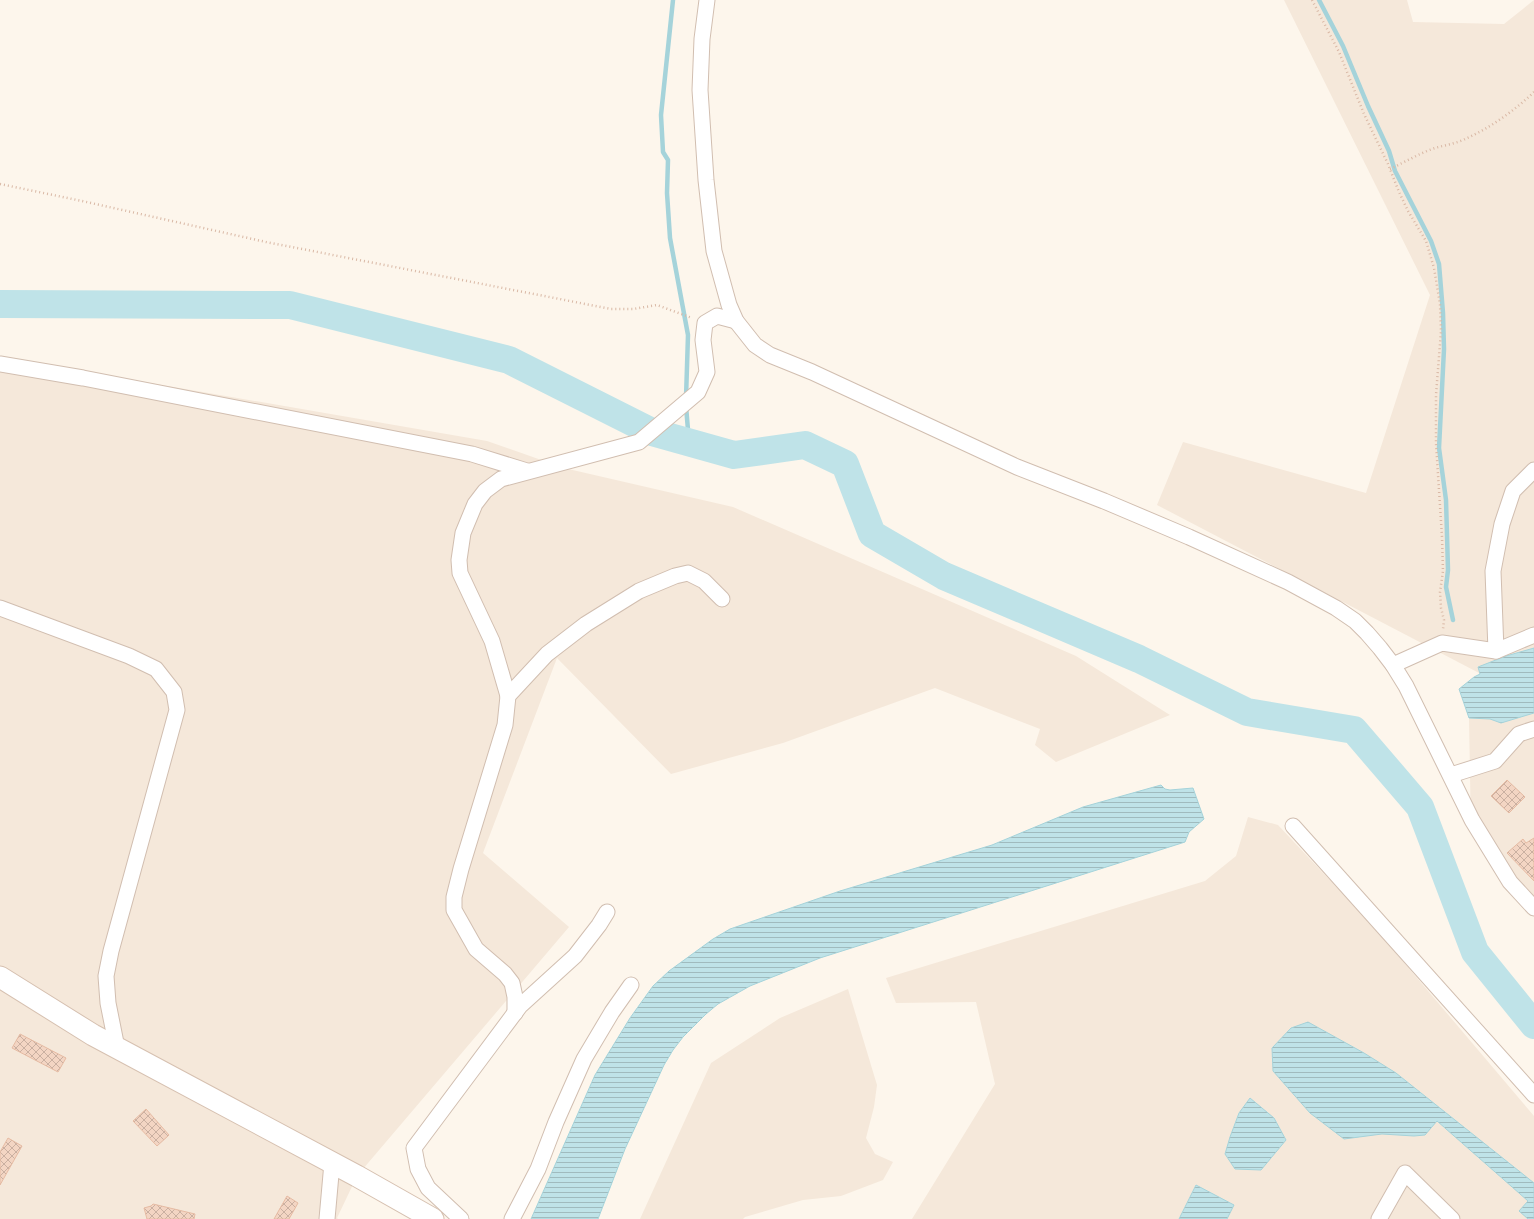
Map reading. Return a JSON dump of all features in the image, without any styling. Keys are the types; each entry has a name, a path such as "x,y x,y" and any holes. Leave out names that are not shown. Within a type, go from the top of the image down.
{"main road":[{"path":"0,977 93,1036 358,1176 433,1219"}],"street":[{"path":"707,0 702,39 700,90 706,180 714,251 736,321 755,345 770,355 812,372 1017,467 1104,501 1189,537 1288,582 1336,608 1355,621 1367,633 1393,665 1406,686 1451,775 1461,800 1510,882 1534,908"},
{"path":"515,1013 515,997 512,983 505,974 476,949 454,910 454,897 461,869 505,725 508,696 492,641 460,573 459,560 463,533 475,504 485,491 501,479 639,442 698,392 707,372 703,340 705,323 717,316 736,321"},
{"path":"0,364 83,378 472,454 527,471"},
{"path":"1496,651 1493,570 1502,524 1513,491 1534,470"},
{"path":"508,696 546,654 586,624 639,591 675,576 688,573 704,581 722,599"},
{"path":"0,608 156,669 174,692 177,710 111,951 106,976 108,1003 117,1048"},
{"path":"1393,665 1442,643 1496,651 1534,635"},
{"path":"1451,775 1495,761 1519,734 1534,730"},
{"path":"1293,826 1534,1095"},
{"path":"460,1219 428,1188 418,1169 414,1148 520,1006 574,956 599,925 606,912"},
{"path":"512,1219 538,1169 556,1122 584,1060 612,1012 631,984"},
{"path":"327,1219 332,1163"},
{"path":"1379,1219 1405,1173 1452,1219"}],"path":[{"path":"1312,0 1339,52 1364,114 1408,210 1426,242 1434,268 1440,304 1441,331 1438,354 1436,443 1443,571 1440,592 1441,608 1444,620 1442,643"},
{"path":"1390,169 1435,148 1453,144 1480,131 1517,108 1534,92"},
{"path":"0,184 266,242 611,309 633,309 657,305 693,319"}],"shaded area":[{"path":"1284,0 1407,0 1413,22 1504,24 1534,0 1534,648 1506,656 1479,667 1481,674 1157,505 1183,442 1366,493 1430,295"},
{"path":"0,357 487,441 564,468 733,507 1076,656 1170,715 1056,762 1035,745 1040,729 935,688 783,743 671,774 557,658 483,853 569,927 357,1176 337,1218 338,1219 0,1219"},
{"path":"1534,713 1534,907 1471,831 1469,718 1490,719 1501,723"},
{"path":"1248,817 1278,825 1373,926 1534,1116 1534,1219 912,1219 995,1084 976,1002 896,1003 886,978 1205,881 1236,856"},
{"path":"848,989 877,1085 874,1107 866,1138 875,1154 893,1162 883,1180 841,1196 803,1200 745,1217 743,1219 640,1219 711,1063 780,1018"}],"water":[{"path":"1534,648 1534,713 1501,723 1490,719 1469,718 1459,689 1480,674 1478,667 1506,656"},
{"path":"1161,785 1165,789 1170,790 1193,788 1204,819 1189,832 1185,842 820,958 750,986 718,1004 683,1037 664,1065 625,1149 598,1219 531,1219 595,1075 630,1018 653,986 669,971 713,939 730,929 840,891 992,845 1083,807"},
{"path":"1308,1022 1364,1053 1396,1073 1534,1183 1534,1219 1528,1219 1519,1211 1528,1201 1437,1121 1425,1135 1414,1136 1382,1134 1344,1139 1310,1113 1273,1071 1272,1048 1291,1028"},
{"path":"1250,1098 1274,1118 1286,1140 1261,1170 1235,1169 1225,1154 1239,1113"},
{"path":"1196,1185 1234,1205 1227,1219 1179,1219"}],"building":[{"path":"1507,780 1525,797 1509,813 1491,796"},
{"path":"1534,838 1534,881 1507,853 1523,839 1526,843"},
{"path":"20,1034 66,1058 58,1072 12,1048"},
{"path":"146,1109 169,1135 157,1146 133,1121"},
{"path":"8,1138 22,1146 0,1185 0,1152"},
{"path":"287,1196 298,1203 289,1219 274,1219"},
{"path":"153,1204 195,1214 194,1219 147,1219 144,1208"}],"waterway":[{"path":"673,0 661,115 663,152 668,160 667,193 670,238 688,335 686,398"},
{"path":"1319,0 1343,46 1389,151 1395,171 1431,241 1439,264 1444,349 1439,448 1446,500 1448,570 1446,587 1453,620"},
{"path":"0,304 290,305 509,360 652,432 734,455 805,445 845,464 872,534 944,576 1139,659 1247,712 1354,730 1420,807 1475,952 1534,1025"},
{"path":"686,406 689,442"}]}
